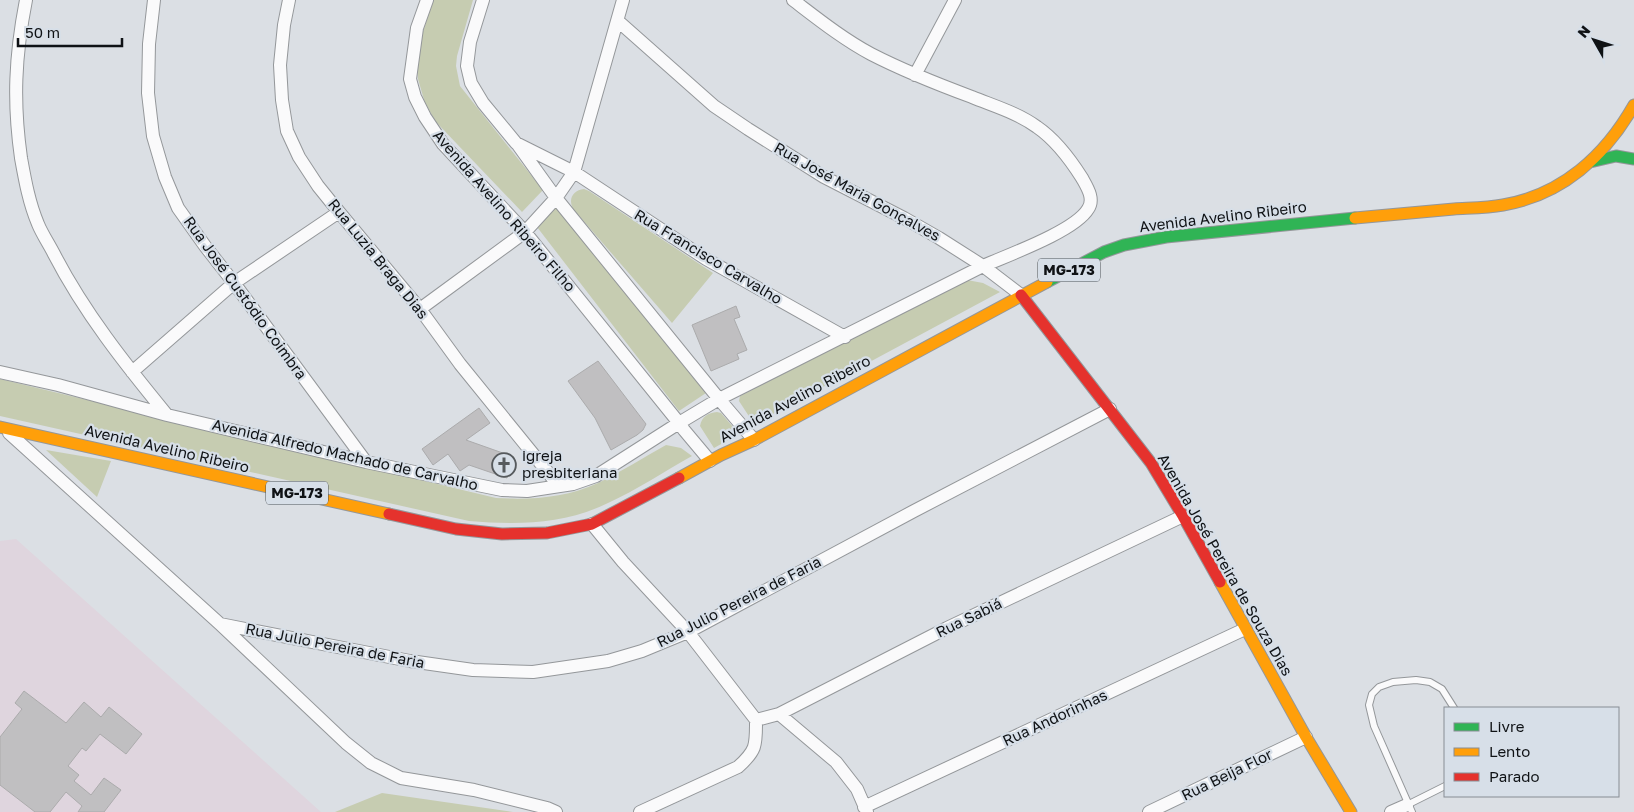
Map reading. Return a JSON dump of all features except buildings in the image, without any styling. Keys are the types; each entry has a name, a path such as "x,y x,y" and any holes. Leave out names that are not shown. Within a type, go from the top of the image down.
{"main road":[{"name":"MG-173","path":"1590,162 1615,136 1634,105"},
{"name":"MG-173","path":"1590,162 1616,156 1634,158"},
{"name":"Avenida Avelino Ribeiro","path":"2,427 456,529 502,534 548,533 592,524 710,461 754,440 1104,252 1124,245 1184,235 1503,205 1541,195 1560,186 1590,162"},
{"name":"Avenida José Pereira de Souza Dias","path":"1022,295 1152,463 1306,737 1351,812"}],"street":[{"path":"26,0 19,39 15,94 25,185 38,224 66,277 94,322 167,414"},
{"name":"Rua José Custódio Coimbra","path":"154,0 148,44 148,93 153,136 165,177 178,208 366,462"},
{"name":"Rua Luzia Braga Dias","path":"289,0 284,25 280,65 282,100 287,131 299,158 318,186 420,309 460,364 559,486"},
{"name":"Avenida Avelino Ribeiro Filho","path":"426,0 417,28 411,59 410,79 415,97 425,116 443,144 525,232 679,422"},
{"path":"483,0 470,42 467,66 471,83 483,103 516,143 556,198 754,440"},
{"path":"420,309 525,232 556,198 574,172 623,0"},
{"name":"Avenida Alfredo Machado de Carvalho","path":"0,372 366,462 502,490 527,491 573,484 596,476 679,422 719,399 845,337 982,266 1069,227 1090,208 1090,195 1072,163 1054,141 1038,127 1010,112 915,75 869,53 833,30 793,0"},
{"path":"915,75 955,0"},
{"name":"Rua José Maria Gonçalves","path":"618,21 714,106 748,130 824,177 939,238 1022,295"},
{"path":"516,143 574,172"},
{"name":"Rua Francisco Carvalho","path":"574,172 706,259 845,337"},
{"path":"132,372 234,283 339,212"},
{"name":"Rua Julio Pereira de Faria","path":"220,624 410,661 474,670 533,672 608,661 642,651 688,632 1110,409"},
{"path":"679,422 710,461"},
{"path":"2,427 220,624 346,743 371,763 401,778 474,790 547,808 556,812"},
{"name":"Rua Sabiá","path":"756,720 779,714 947,628 1183,516"},
{"path":"592,524 688,632 756,720 756,744 749,758 738,767 640,812"},
{"name":"Rua Andorinhas","path":"866,810 1245,630"},
{"path":"779,714 836,762 857,790 866,810"},
{"name":"Rua Beija Flor","path":"1149,812 1306,737"},
{"path":"1391,812 1410,808"}],"lane":[{"path":"1444,787 1410,808 1374,726 1369,705 1372,694 1379,687 1393,682 1416,680 1430,682 1442,690 1454,707"}],"shaded area":[{"path":"16,539 321,812 0,812 0,541"}],"green space":[{"path":"433,0 473,0 457,56 456,66 460,86 543,190 522,212 436,122 425,103 418,79 417,65 421,38"},
{"path":"584,189 713,273 672,323 574,210 571,203 572,196 577,191"},
{"path":"556,207 706,393 679,411 537,227"},
{"path":"967,280 983,283 1000,292 754,424 739,401 740,396"},
{"path":"0,379 496,498 548,497 586,488 607,479 666,445 681,448 692,456 619,498 574,516 522,523 469,521 0,416"},
{"path":"717,412 721,413 739,434 714,448 700,426 706,416"},
{"path":"46,450 111,461 97,497"},
{"path":"382,793 513,812 335,812"}],"traffic: fast":[{"path":"1590,162 1616,156 1634,159"},
{"path":"1047,282 1104,252 1124,245 1166,237 1355,218"}],"traffic: slow":[{"path":"1355,218 1497,206 1524,200 1544,192 1563,182 1595,156 1610,141 1634,105"},
{"path":"679,478 721,455 754,440 1047,282"},
{"path":"0,427 389,514"},
{"path":"1220,582 1306,737 1351,812"}],"traffic: jam":[{"path":"1021,295 1151,463 1220,582"},
{"path":"389,514 456,529 502,534 547,533 592,524 679,478"}],"place":[{"name":"igreja presbiteriana","path":"504,465"}]}
